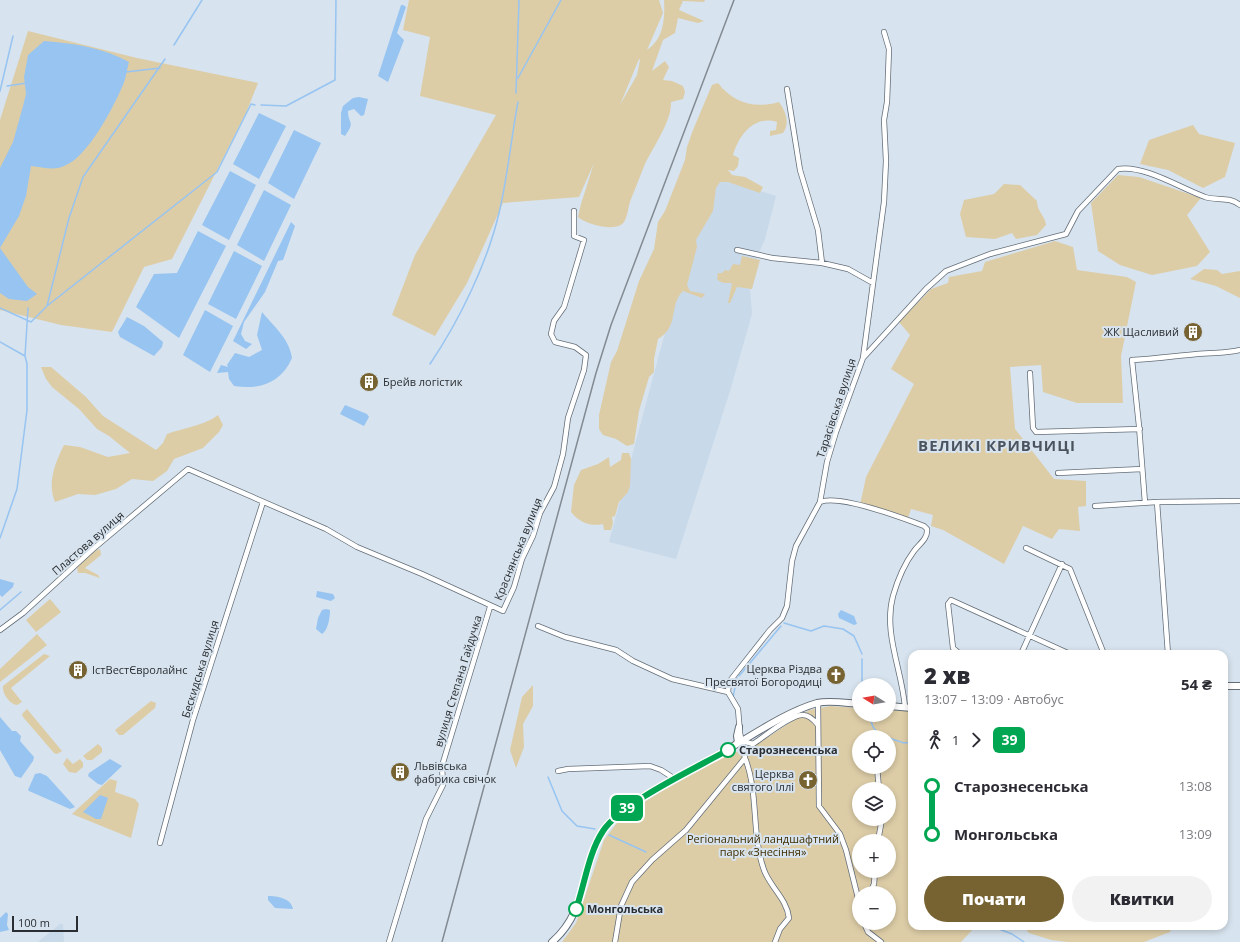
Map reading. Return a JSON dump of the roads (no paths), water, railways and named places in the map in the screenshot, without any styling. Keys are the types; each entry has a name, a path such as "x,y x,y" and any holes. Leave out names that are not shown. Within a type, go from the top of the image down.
{"main road":[{"path":"1228,686 1240,686"},
{"path":"552,942 567,927 573,916 593,852 603,831 616,816 675,779 796,711 818,703 835,702 852,703"},
{"path":"896,706 908,707"},
{"path":"739,727 740,731 745,734 754,735"},
{"path":"734,746 738,742 737,736 739,727"}],"street":[{"name":"Тарасівська вулиця","path":"728,692 729,682 733,675 770,630 782,618 787,606 792,562 796,546 820,502 827,462 836,432 863,358 885,179 884,126 887,102 889,49 884,32"},
{"path":"787,89 800,170 818,230 822,263"},
{"path":"863,358 926,289 946,271 990,254 1066,234 1078,212 1118,169 1130,169 1175,182 1206,197 1223,198 1236,201 1240,205"},
{"name":"Краснянська вулиця","path":"490,606 503,611 514,587 522,559 533,536 540,513 554,487 563,454 568,418 584,370 586,355 575,347 555,342 551,334 554,321 564,307 584,240 574,236 574,212"},
{"path":"736,250 772,258 822,263 848,269 873,283"},
{"path":"1144,503 1140,429 1132,360 1178,357 1198,353 1230,353 1240,350"},
{"path":"1030,373 1033,428 1036,432 1140,429"},
{"name":"Пластова вулиця","path":"0,630 23,613 93,549 188,469 263,502"},
{"path":"1058,473 1142,469"},
{"path":"820,502 827,500 853,504 892,514 924,526 927,529 927,536 914,551 907,564 895,590 891,606 893,650 904,694 905,707"},
{"path":"1095,506 1158,502 1240,501"},
{"path":"263,502 326,530 357,547 422,574 490,606"},
{"name":"Бескидська вулиця","path":"160,843 193,720 263,502"},
{"path":"1158,502 1168,650"},
{"path":"1026,548 1062,564 1072,572 1102,650"},
{"path":"1023,650 1062,564"},
{"path":"954,650 948,604 951,600 1028,637 1060,650"},
{"name":"вулиця Степана Гайдучка","path":"389,942 426,819 443,785 442,766 490,606"},
{"path":"538,626 565,637 616,650 633,661 672,679 728,692 738,709 739,727 745,758 750,769 756,837 764,871 788,909 789,918 780,929 775,942"},
{"path":"818,703 819,806 842,839 855,886"},
{"path":"742,741 753,744 790,719 800,715 814,719 819,725"},
{"path":"615,942 621,906 632,882 652,860 686,830 745,758"},
{"path":"558,772 568,769 650,766 661,770 675,779"},
{"path":"867,930 881,942"}],"water":[{"path":"401,5 406,7 397,33 404,40 388,82 378,76"},
{"path":"44,41 88,47 109,53 129,62 119,95 99,131 82,153 73,161 64,166 52,168 31,166 26,196 19,216 0,248 0,168 13,142 26,94 24,77 28,55"},
{"path":"359,97 368,99 364,115 361,116 354,109 348,111 351,125 345,136 341,134 341,113 343,106 353,98"},
{"path":"259,113 286,126 259,179 233,164"},
{"path":"294,130 321,143 294,199 268,183"},
{"path":"230,171 256,185 229,240 202,225"},
{"path":"264,190 291,205 264,261 237,245"},
{"path":"291,222 295,226 283,260 278,261 265,292 244,322 241,334 245,341 252,344 246,349 233,341"},
{"path":"198,231 226,246 179,338 136,307 154,274 177,273"},
{"path":"0,248 28,287 37,294 27,301 9,299 0,293"},
{"path":"234,251 262,266 236,319 208,304"},
{"path":"205,310 233,326 210,372 183,355"},
{"path":"262,312 288,344 292,358 282,373 269,383 252,387 234,386 229,379 228,372 217,373 221,365 228,367 227,365 235,353 249,357 262,350 257,335"},
{"path":"127,317 144,326 163,342 162,347 154,356 120,337 118,332"},
{"path":"345,405 367,414 369,417 364,426 340,414"},
{"path":"0,579 14,583 13,587 2,597 0,595"},
{"path":"317,591 333,594 335,598 331,601 316,597"},
{"path":"322,610 330,610 329,620 326,630 322,634 316,629 318,618"},
{"path":"841,610 854,616 857,624 854,625 839,618 838,614"},
{"path":"0,717 12,731 16,731 21,736 20,741 34,757 33,761 21,778 15,776 0,750"},
{"path":"110,759 122,766 102,785 98,784 88,776 89,773"},
{"path":"40,773 47,776 75,807 70,809 29,791 28,790 35,774"},
{"path":"100,795 108,798 101,819 96,819 83,812"},
{"path":"268,896 275,896 287,900 292,905 293,909 275,908 268,900"},
{"path":"6,912 8,914 7,925 9,930 0,932 0,918"}],"waterway":[{"path":"174,45 202,0"},
{"path":"261,105 286,106 335,80 336,0"},
{"path":"516,93 519,0"},
{"path":"518,78 561,0"},
{"path":"0,91 13,36"},
{"path":"0,308 31,322 47,306 69,218 83,177 165,59"},
{"path":"126,72 160,68"},
{"path":"7,86 27,83"},
{"path":"430,364 471,292 480,272 494,232 502,199 518,102"},
{"path":"47,306 217,172 251,104 255,105"},
{"path":"25,356 28,308"},
{"path":"0,342 25,356 27,364 27,410 17,489 0,538"},
{"path":"0,610 21,592"},
{"path":"784,623 811,631 824,626 843,629 854,636 862,654"},
{"path":"739,676 781,626"},
{"path":"862,659 862,678"},
{"path":"733,697 737,678"},
{"path":"871,722 875,730"},
{"path":"896,740 904,743 908,742"},
{"path":"548,777 562,811 577,826 595,829"},
{"path":"609,835 646,852"},
{"path":"1002,930 1012,934 1024,942"}],"railway":[{"path":"442,942 596,373 611,325 734,0"}],"place":[{"name":"ЖК Щасливий","path":"1193,332"},
{"name":"Брейв логістик","path":"369,382"},
{"name":"ІстВестЄвролайнс","path":"78,670"},
{"name":"Церква Різдва Пресвятої Богородиці","path":"836,675"},
{"name":"Старознесенська","path":"728,750"},
{"name":"Львівська фабрика свічок","path":"400,772"},
{"name":"Церква святого Іллі","path":"808,780"},
{"name":"Монгольська","path":"576,909"}],"district":[{"name":"ВЕЛИКІ КРИВЧИЦІ","path":"997,446"}],"park label":[{"name":"Регіональний ландшафтний парк «Знесіння»","path":"763,845"}]}
